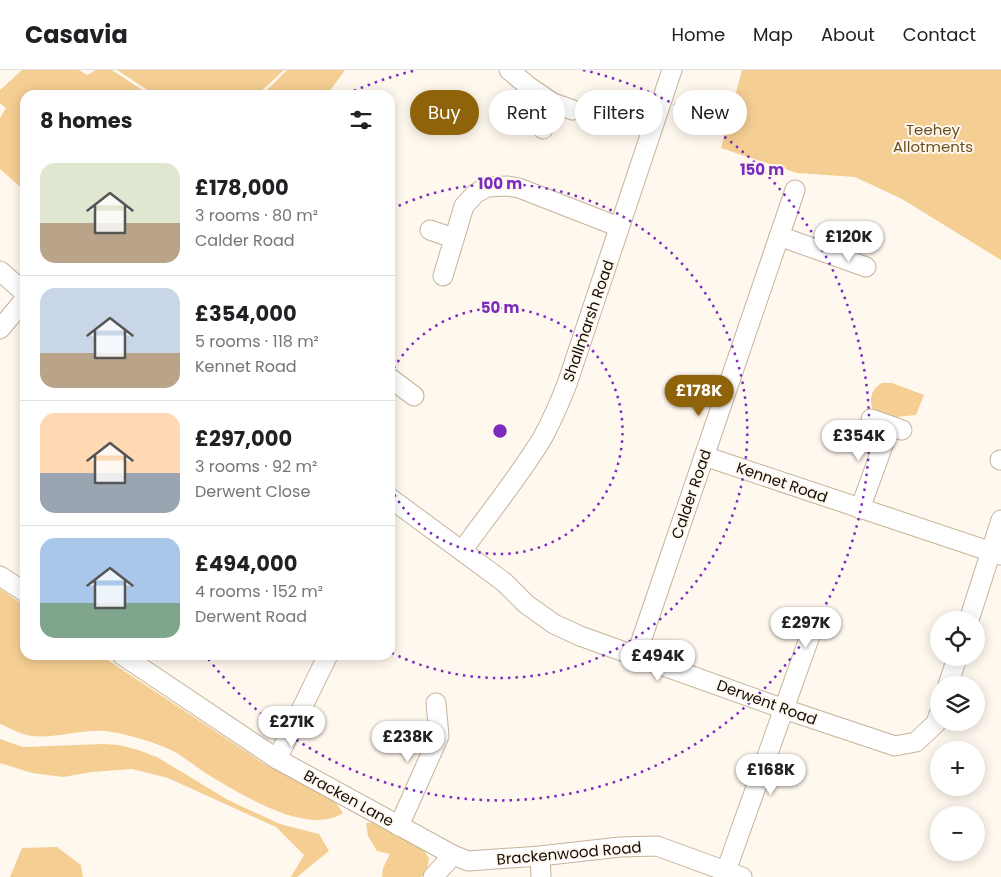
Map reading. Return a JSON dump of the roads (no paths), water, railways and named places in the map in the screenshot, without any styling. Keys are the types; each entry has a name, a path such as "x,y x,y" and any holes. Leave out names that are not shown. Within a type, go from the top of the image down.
{"street":[{"path":"510,70 534,90"},
{"name":"Shallmarsh Road","path":"462,551 530,456 556,412 672,70"},
{"path":"565,107 573,110"},
{"path":"443,276 464,206 475,194 487,187 508,186 519,188 619,227"},
{"name":"Calder Road","path":"636,656 795,190"},
{"path":"430,230 453,238"},
{"path":"779,236 866,268"},
{"path":"0,272 20,289"},
{"path":"0,329 20,305"},
{"path":"860,509 896,428 871,419"},
{"name":"Kennet Road","path":"704,456 996,554"},
{"name":"Derwent Road","path":"395,502 504,582 526,604 554,624 580,636 784,709 895,746 916,742 930,729"},
{"path":"973,611 996,554 1001,520"},
{"path":"0,576 20,589"},
{"path":"734,874 784,709 812,633"},
{"name":"Bracken Lane","path":"129,660 277,759 453,855"},
{"path":"277,759 326,660"},
{"path":"399,826 439,736 436,703"},
{"name":"Brackenwood Road","path":"453,855 468,860 540,856 620,847 657,846 734,874"},
{"path":"433,877 453,855"},
{"path":"540,856 541,877"}],"park label":[{"name":"Teehey Allotments","path":"933,138"}]}
